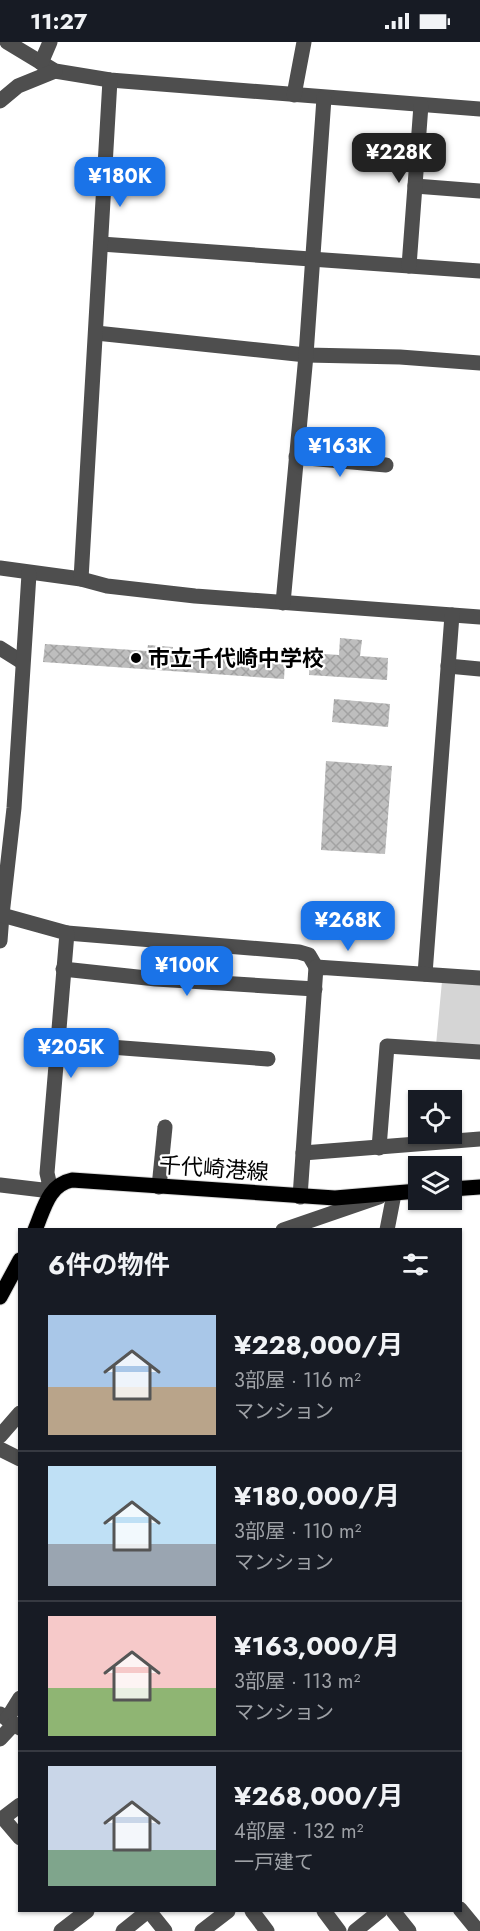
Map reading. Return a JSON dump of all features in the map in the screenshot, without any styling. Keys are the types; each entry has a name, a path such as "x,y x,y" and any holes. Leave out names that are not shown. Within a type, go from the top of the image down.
{"main road":[{"name":"千代崎港線","path":"51,1191 59,1183 72,1180 300,1197 335,1198 408,1192"},
{"path":"462,1188 480,1187"},
{"path":"36,1228 51,1191"},
{"path":"0,1297 18,1264"}],"street":[{"path":"7,42 55,71 110,80 480,109"},
{"path":"41,63 50,42"},
{"path":"294,95 304,42"},
{"path":"0,101 18,86 55,71"},
{"path":"81,579 110,80"},
{"path":"282,603 306,355 324,98"},
{"path":"410,266 421,105"},
{"path":"415,186 480,191"},
{"path":"101,244 480,272"},
{"path":"96,333 306,355 400,357 480,363"},
{"path":"296,457 386,465"},
{"path":"0,568 29,574 81,579 107,586 282,603 480,617"},
{"path":"0,941 3,873 14,808 29,574"},
{"path":"425,974 452,615"},
{"path":"0,648 22,662"},
{"path":"448,666 480,669"},
{"path":"2,915 67,933 299,952 309,955 316,967 300,1197"},
{"path":"0,1185 51,1191 47,1173 67,933"},
{"path":"316,967 480,978"},
{"path":"63,969 156,979 315,989"},
{"path":"57,1043 268,1059"},
{"path":"379,1148 387,1046 480,1052"},
{"path":"159,1187 165,1127"},
{"path":"303,1153 480,1139"},
{"path":"289,1228 391,1194 387,1228"},
{"path":"0,1436 18,1415"},
{"path":"0,1449 18,1458"},
{"path":"0,1739 18,1703"},
{"path":"18,1806 1,1818 18,1836"},
{"path":"462,1911 478,1931"},
{"path":"123,1931 147,1912"},
{"path":"149,1912 165,1931"},
{"path":"202,1931 227,1912"},
{"path":"253,1912 266,1931"},
{"path":"325,1912 339,1931"},
{"path":"355,1931 380,1912"},
{"path":"394,1912 409,1931"}],"shaded area":[{"path":"442,981 480,983 480,1047 436,1045"}],"building":[{"path":"340,638 362,640 360,656 388,658 387,680 309,675 310,653 339,655"},
{"name":"市立千代崎中学校","path":"45,644 147,651 148,645 173,647 172,654 285,662 284,679 43,662"},
{"path":"334,699 390,704 388,727 332,722"},
{"path":"326,761 392,766 385,854 321,850"}],"place":[{"name":"市立千代崎中学校","path":"136,658"}]}
